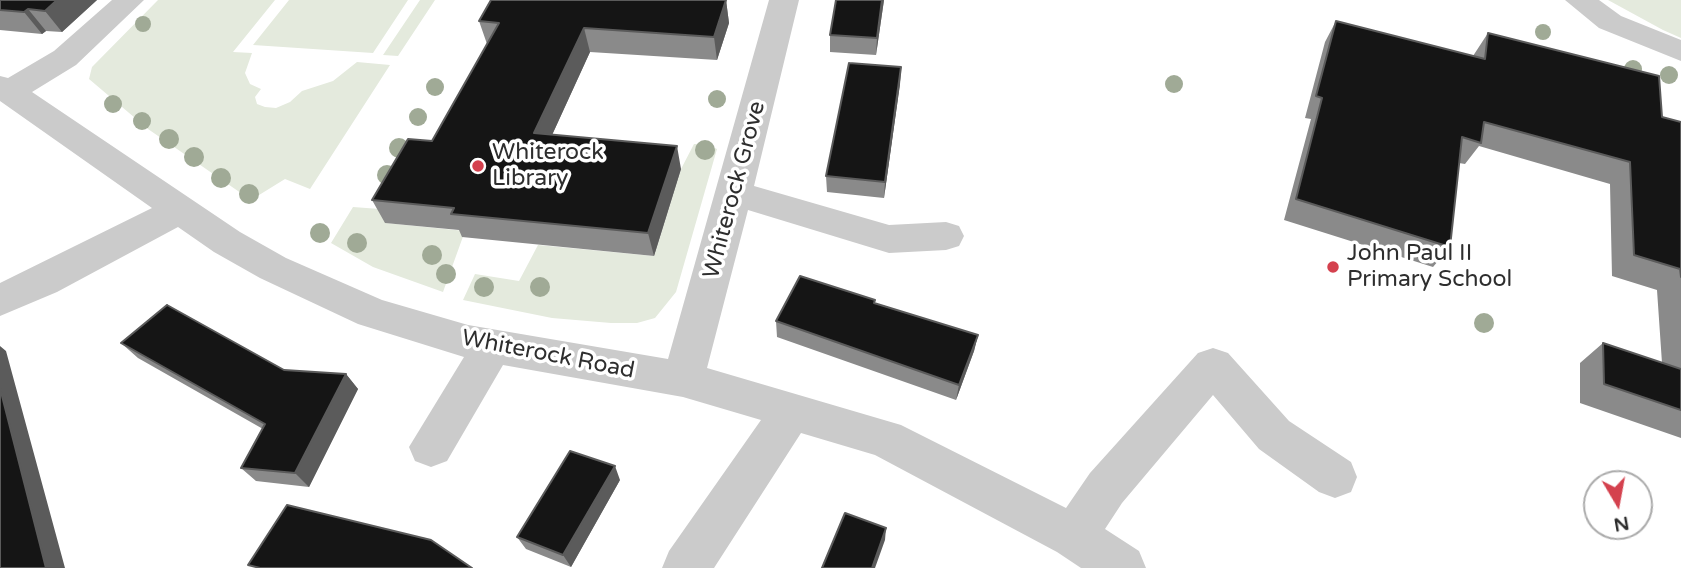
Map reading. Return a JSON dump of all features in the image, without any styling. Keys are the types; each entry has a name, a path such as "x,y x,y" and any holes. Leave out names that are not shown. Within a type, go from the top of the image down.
{"street":[{"path":"5,88 65,58 129,0"},
{"name":"Whiterock Grove","path":"682,379 784,0"},
{"path":"1580,0 1610,22 1681,51"},
{"name":"Whiterock Road","path":"5,88 227,242 273,268 372,313 492,347 682,379 886,439 1074,536 1122,568"},
{"path":"734,193 889,239 946,236"},
{"path":"0,300 43,281 181,209"},
{"path":"431,447 492,347"},
{"path":"1074,536 1107,488 1213,365 1274,435 1335,477"},
{"path":"686,568 792,410"}],"shaded area":[{"path":"158,0 275,0 233,52 252,53 245,73 250,84 261,89 255,97 257,104 265,107 276,108 290,102 302,91 333,81 357,62 390,65 310,189 285,179 251,200 148,129 89,79 92,67"},
{"path":"289,0 408,0 373,53 253,45"},
{"path":"420,0 435,0 398,56 383,55"},
{"path":"1608,0 1681,0 1681,38 1663,30"},
{"path":"694,144 706,144 717,149 676,292 655,318 637,323 611,323 552,318 463,300 475,274 519,281 538,245 654,256 681,169"},
{"path":"353,207 393,210 386,223 465,231 443,292 373,267 331,243"}],"building":[{"path":"0,0 57,0 45,11 28,9 24,12 0,10"},
{"path":"491,0 726,0 714,37 584,28 534,133 677,146 648,233 451,214 454,208 372,200 408,139 432,141 499,23 479,21"},
{"path":"836,0 882,0 877,38 830,35"},
{"path":"1336,21 1485,59 1488,33 1659,76 1662,117 1681,122 1681,277 1680,269 1634,255 1630,162 1484,122 1481,143 1462,137 1450,247 1296,199 1322,98 1316,96"},
{"path":"849,63 901,67 885,182 826,176"},
{"path":"800,276 875,300 874,303 978,335 959,385 776,321"},
{"path":"167,305 284,370 346,374 295,473 241,468 265,424 121,343"},
{"path":"1603,343 1681,369 1681,410 1604,384"},
{"path":"0,388 46,568 0,568"},
{"path":"570,451 615,466 563,555 517,537"},
{"path":"287,505 431,540 472,568 260,568 248,565"},
{"path":"845,513 886,528 872,568 822,568"}],"place":[{"name":"Whiterock Library","path":"478,166"},
{"name":"John Paul II Primary School","path":"1333,267"}]}
